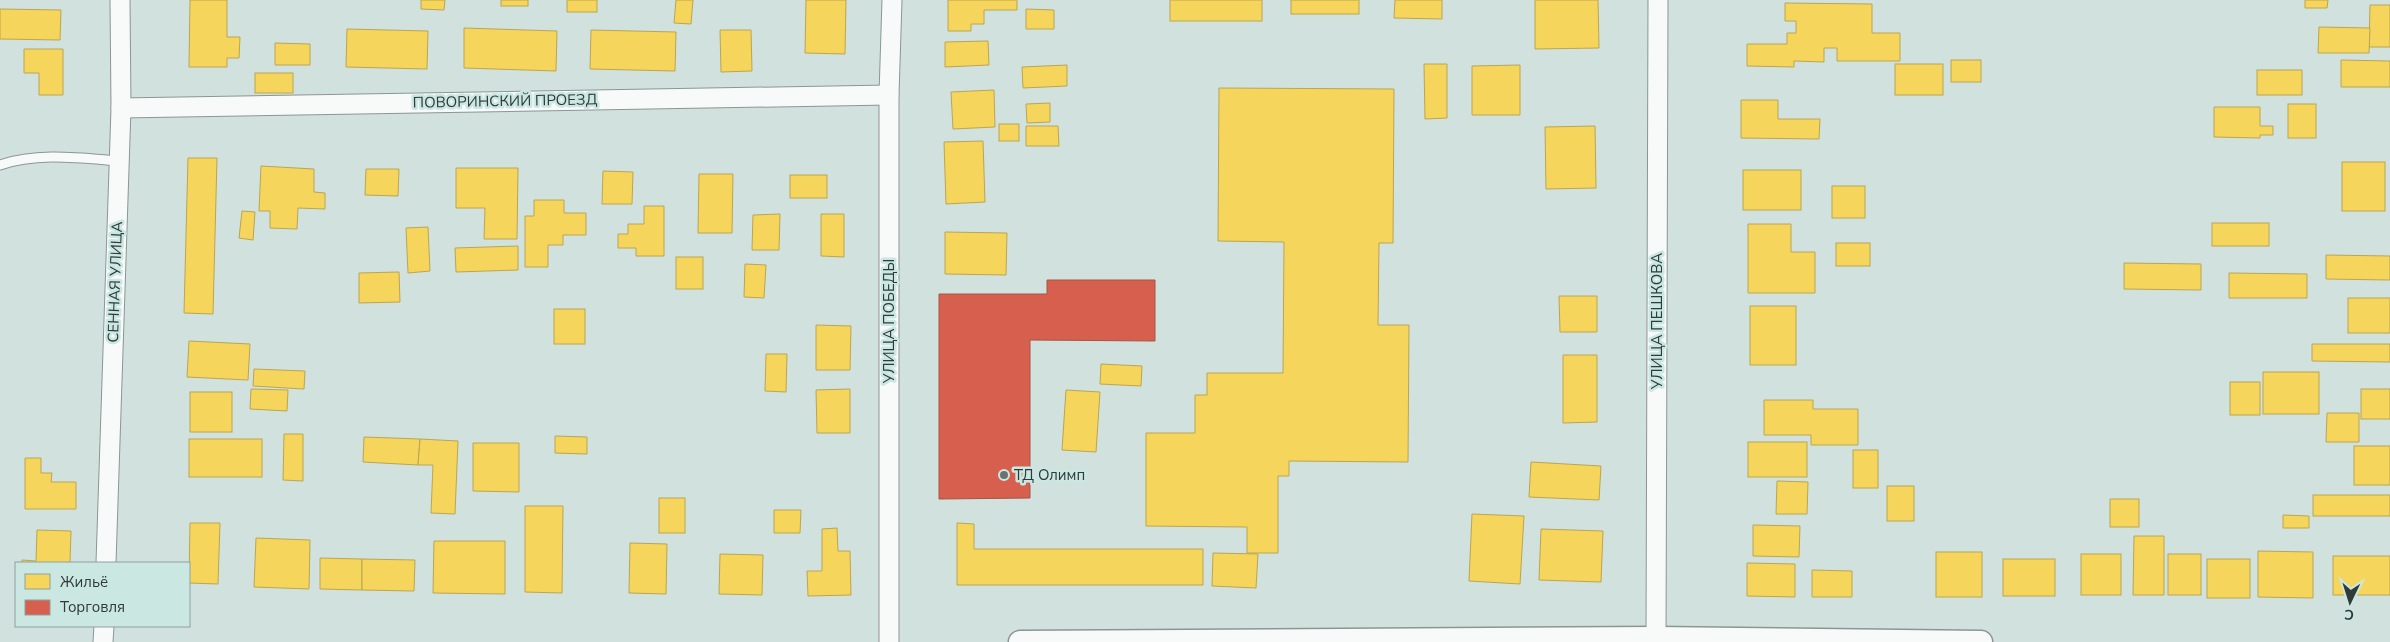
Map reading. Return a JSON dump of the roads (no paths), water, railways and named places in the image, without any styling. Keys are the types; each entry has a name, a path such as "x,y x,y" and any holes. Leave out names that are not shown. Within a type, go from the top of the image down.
{"street":[{"name":"СЕННАЯ УЛИЦА","path":"106,562 121,108 120,0"},
{"name":"УЛИЦА ПОБЕДЫ","path":"889,642 889,95 892,0"},
{"name":"УЛИЦА ПЕШКОВА","path":"1656,640 1658,0"},
{"name":"ПОВОРИНСКИЙ ПРОЕЗД","path":"121,108 889,95"},
{"path":"103,642 104,627"},
{"path":"1020,642 1656,640 1981,642"}],"lane":[{"path":"0,165 18,158 74,157 119,161"}],"place":[{"name":"ТД Олимп","path":"1004,475"}]}
